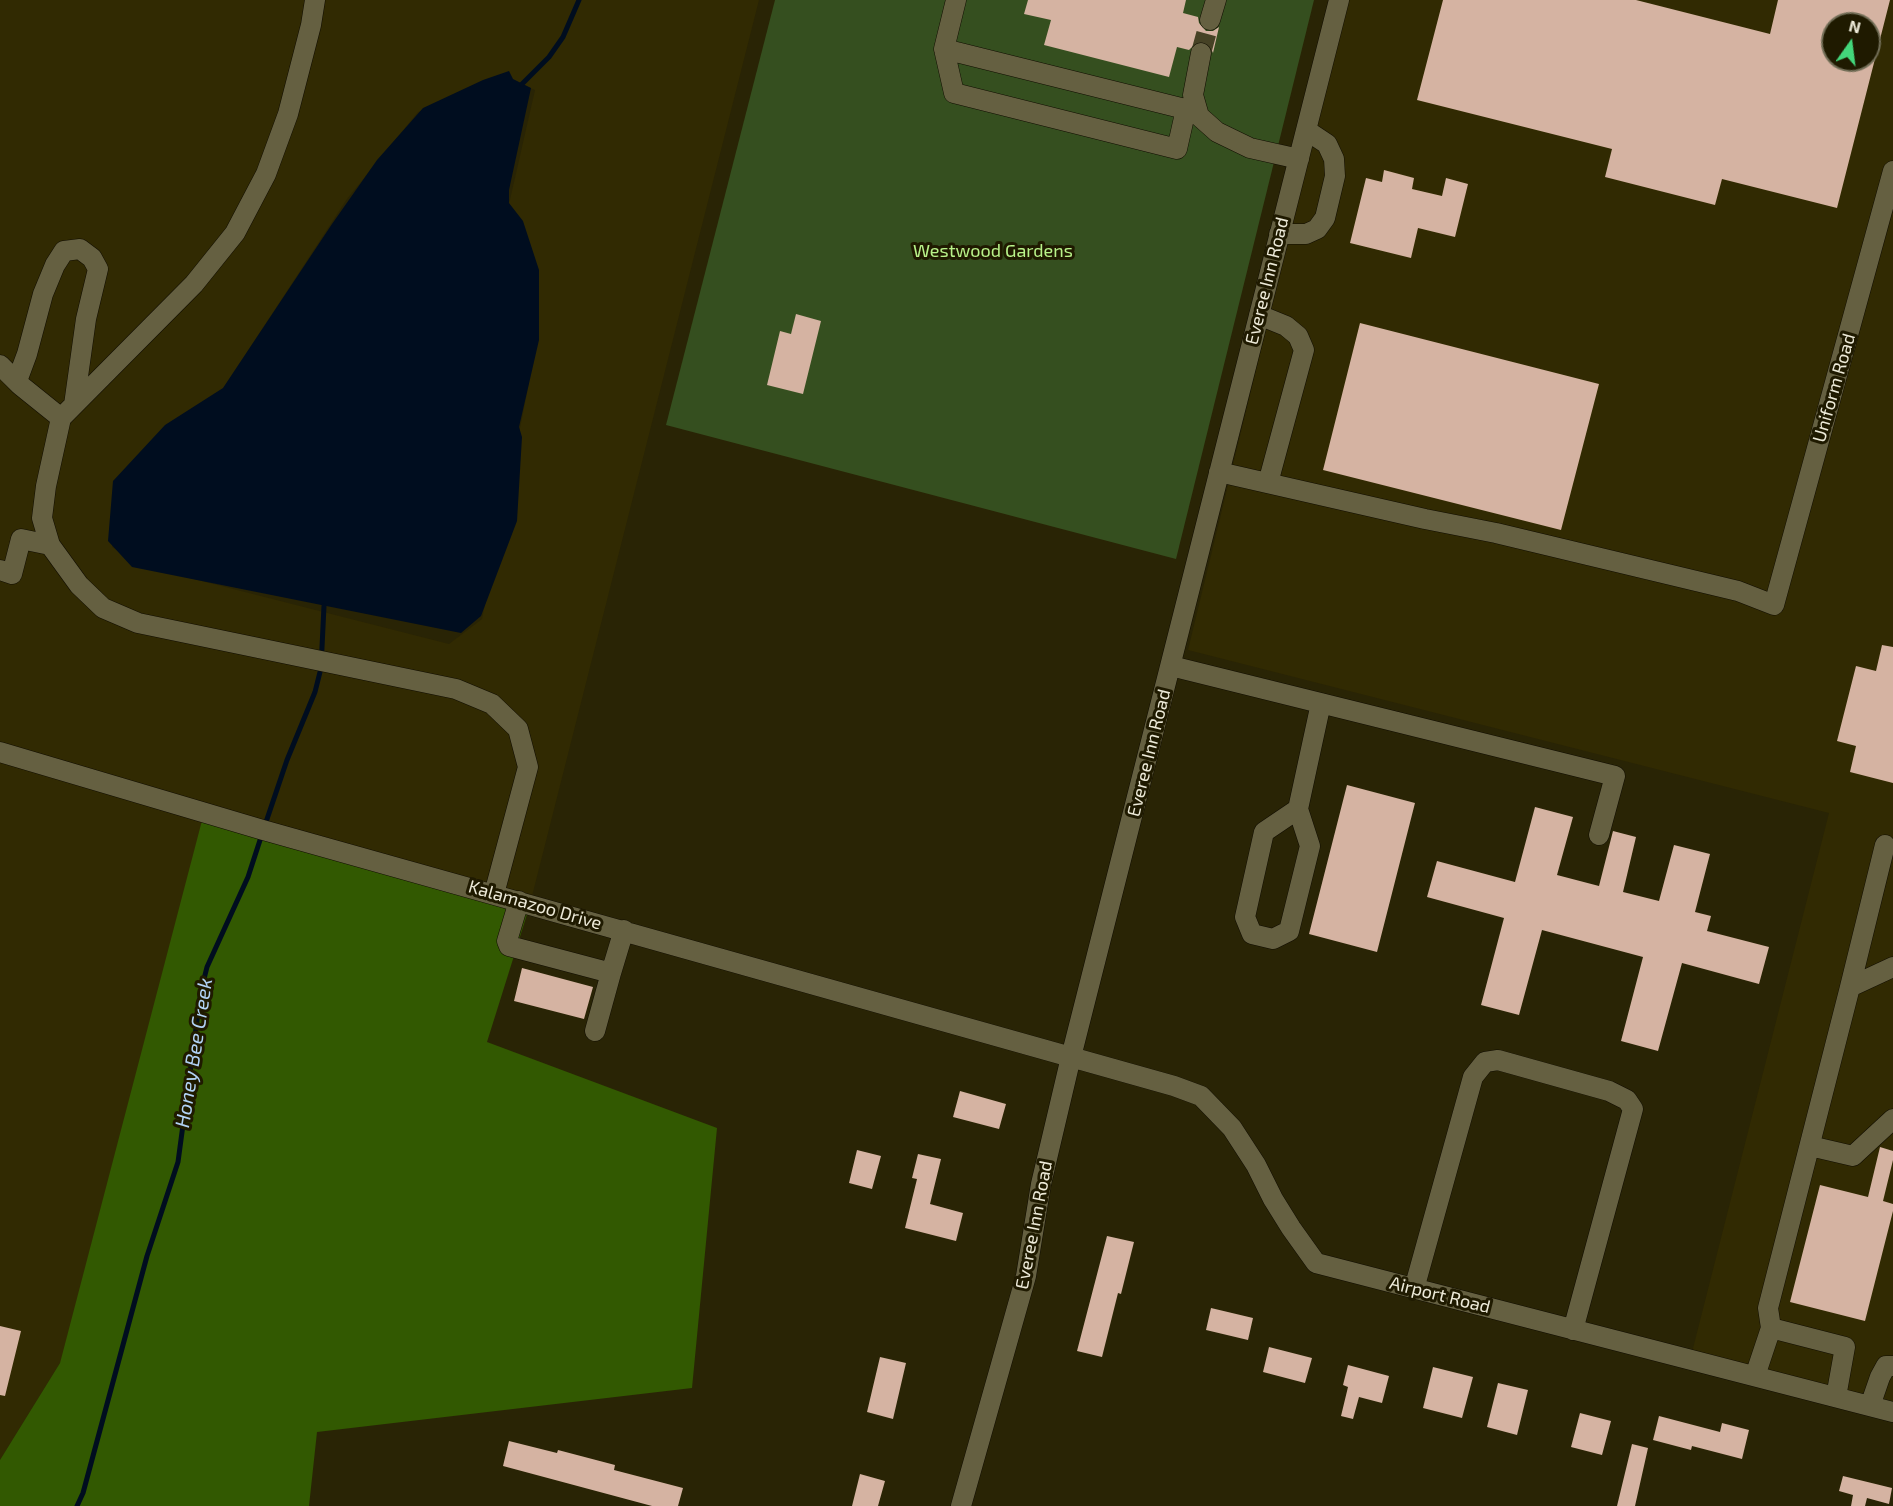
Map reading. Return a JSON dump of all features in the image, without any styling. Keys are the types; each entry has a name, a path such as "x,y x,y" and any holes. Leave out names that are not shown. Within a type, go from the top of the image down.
{"street":[{"path":"68,412 194,284 235,233 266,174 288,114 311,25 315,0"},
{"path":"956,0 944,49 954,93 1177,149 1191,110 1201,53"},
{"path":"1210,20 1216,0"},
{"name":"Everee Inn Road","path":"962,1506 1026,1275 1041,1184 1071,1057 1339,0"},
{"path":"944,49 1191,110 1217,132 1250,148 1299,159"},
{"path":"1280,234 1306,234 1317,229 1325,218 1335,176 1334,159 1327,144 1306,130"},
{"name":"Uniform Road","path":"1268,483 1496,533 1738,591 1774,605 1885,234 1893,171"},
{"path":"17,381 27,354 43,294 55,265 64,251 80,249 92,258 98,269 68,412 46,486 42,518 50,545 79,585 103,608 138,623 456,689 492,704 519,729 528,767 494,894"},
{"path":"1219,472 1268,483 1304,350 1298,336 1286,326 1259,315"},
{"path":"0,364 17,381 68,412"},
{"path":"0,570 12,574 21,539 50,545"},
{"path":"1171,666 1615,776 1599,835"},
{"path":"1298,809 1264,831 1245,917 1252,934 1273,939 1289,931 1310,846 1298,809 1322,703"},
{"name":"Kalamazoo Drive","path":"0,752 263,830 1071,1057"},
{"path":"1755,1376 1771,1328 1768,1308 1885,845"},
{"path":"519,901 507,941 509,946 611,973"},
{"path":"595,1032 624,930"},
{"path":"1850,987 1893,967"},
{"name":"Airport Road","path":"1071,1057 1202,1096 1232,1128 1256,1165 1291,1228 1316,1263 1893,1412"},
{"path":"1414,1289 1473,1077 1485,1062 1498,1060 1609,1091 1627,1100 1633,1109 1573,1330"},
{"path":"1810,1146 1853,1156 1893,1119"},
{"path":"1771,1328 1845,1347 1836,1397"},
{"path":"1870,1406 1886,1366 1893,1366"}],"shaded area":[{"path":"0,0 759,0 529,908 60,1363 0,1460","holes":["505,78 535,90 509,204 520,260 529,383 482,619 449,644 143,566 112,547 121,480 214,403 347,199 418,112"]},
{"path":"1346,0 1893,0 1893,1415 1689,1364 1829,813 1188,650"}],"green space":[{"name":"Westwood Gardens","path":"775,0 1314,0 1176,559 666,425"},
{"path":"205,809 529,908 487,1042 717,1128 692,1388 317,1432 309,1506 0,1506 0,1460 60,1363"}],"water":[{"path":"509,71 513,79 531,88 509,190 509,203 523,221 539,270 539,340 519,427 522,437 517,521 481,616 461,633 132,567 108,541 113,481 165,425 223,388 377,160 423,108 483,80"}],"building":[{"path":"1028,0 1186,0 1183,13 1198,17 1199,23 1206,31 1213,31 1219,27 1213,53 1209,44 1203,41 1197,42 1189,50 1177,47 1169,77 1044,45 1051,20 1024,14"},
{"path":"1443,0 1636,0 1770,34 1778,0 1890,0 1881,35 1881,12 1821,12 1821,72 1872,72 1837,208 1722,179 1715,205 1605,177 1612,149 1417,100"},
{"path":"1384,170 1414,178 1412,189 1442,196 1446,178 1468,184 1455,237 1418,228 1411,258 1350,243 1366,178 1382,182"},
{"path":"796,314 821,321 803,394 767,385 780,331 791,334"},
{"path":"1360,323 1599,384 1561,530 1323,470"},
{"path":"1882,645 1893,647 1893,783 1850,772 1856,746 1837,741 1856,666 1876,671"},
{"path":"1347,785 1415,803 1377,952 1309,934"},
{"path":"1535,807 1573,817 1557,875 1599,886 1613,831 1636,837 1623,892 1659,901 1674,845 1710,854 1695,912 1711,916 1707,931 1769,947 1759,984 1682,963 1658,1051 1621,1041 1643,957 1542,930 1519,1015 1481,1005 1504,918 1427,897 1437,861 1515,882"},
{"path":"522,968 593,987 584,1019 514,1001"},
{"path":"960,1091 1006,1104 999,1129 953,1117"},
{"path":"1880,1147 1893,1151 1883,1201 1893,1204 1893,1211 1865,1321 1790,1302 1820,1185 1868,1197"},
{"path":"857,1150 881,1156 872,1189 849,1183"},
{"path":"918,1154 941,1159 930,1204 963,1213 956,1241 905,1228 917,1179 912,1178"},
{"path":"1107,1236 1134,1242 1102,1357 1077,1351"},
{"path":"1211,1308 1253,1318 1248,1340 1206,1330"},
{"path":"0,1326 21,1331 5,1396 0,1395"},
{"path":"1269,1347 1312,1358 1305,1383 1263,1372"},
{"path":"880,1357 906,1363 893,1419 867,1412"},
{"path":"1348,1365 1389,1376 1382,1403 1359,1397 1353,1419 1341,1416 1348,1387 1343,1385"},
{"path":"1433,1367 1473,1377 1462,1418 1423,1408"},
{"path":"1498,1383 1528,1390 1517,1435 1487,1427"},
{"path":"1580,1413 1611,1421 1602,1455 1571,1447"},
{"path":"1659,1416 1720,1432 1722,1423 1749,1430 1742,1459 1692,1446 1691,1450 1653,1440"},
{"path":"509,1441 557,1453 558,1450 615,1465 614,1470 683,1488 678,1506 652,1506 503,1466"},
{"path":"1632,1444 1648,1448 1635,1506 1617,1506"},
{"path":"860,1474 885,1481 878,1506 852,1506"},
{"path":"1843,1476 1892,1488 1889,1504 1867,1498 1865,1506 1851,1506 1853,1495 1839,1491"}],"waterway":[{"name":"Honey Bee Creek","path":"522,84 549,57 563,37 579,0"},
{"name":"Honey Bee Creek","path":"265,825 287,760 315,692 321,668 324,606"},
{"name":"Honey Bee Creek","path":"77,1506 83,1493 147,1256 178,1162 201,991 207,967 248,877 262,834"}],"tunnel":[{"path":"1201,53 1210,20"}]}
